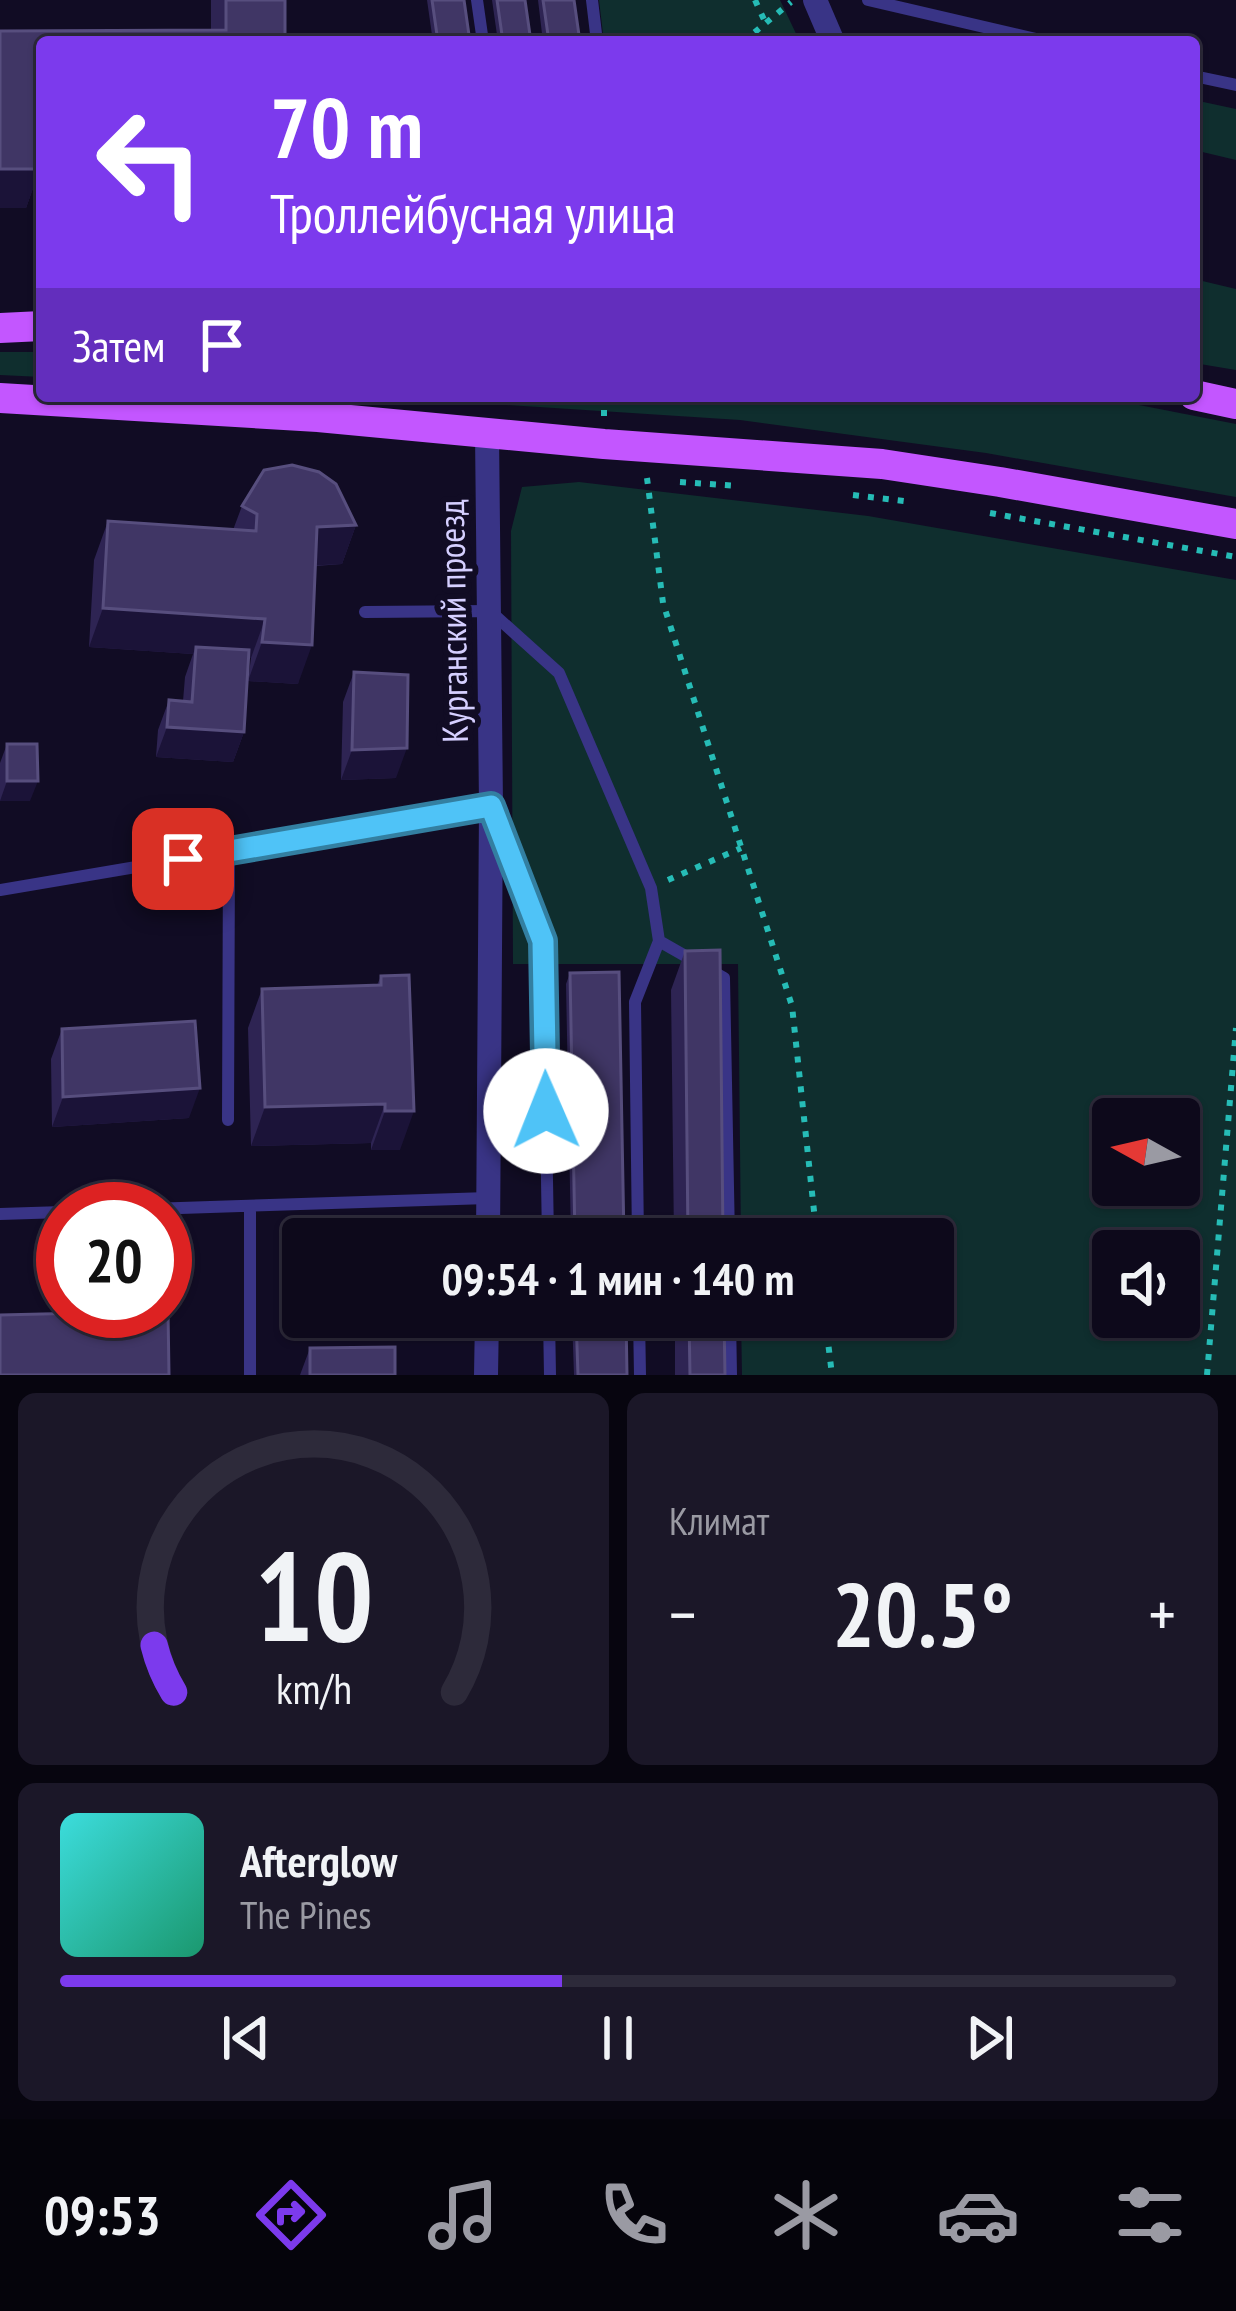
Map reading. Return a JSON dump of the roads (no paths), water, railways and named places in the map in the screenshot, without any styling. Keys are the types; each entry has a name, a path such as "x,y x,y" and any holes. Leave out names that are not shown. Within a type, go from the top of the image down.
{"main road":[{"path":"0,328 36,326"},
{"path":"1200,396 1236,404"},
{"path":"0,398 36,399"},
{"path":"139,402 313,407 487,434 882,464 1236,524"}],"street":[{"path":"815,0 830,36"},
{"name":"Курганский проезд","path":"487,434 488,1218"},
{"path":"486,1375 487,1338"}],"lane":[{"path":"477,0 482,36"},
{"path":"592,0 596,36"},
{"path":"868,0 1023,36"},
{"path":"1200,77 1236,85"},
{"path":"365,612 490,611 559,673 651,888 658,941 634,1002 638,1218"},
{"path":"0,890 491,806 543,941 548,1218"},
{"path":"228,1120 229,851"},
{"path":"658,941 724,978 729,1218"},
{"path":"192,1208 488,1198"},
{"path":"250,1206 250,1375"},
{"path":"0,1214 36,1213"},
{"path":"549,1338 550,1375"},
{"path":"639,1338 640,1375"},
{"path":"730,1338 731,1375"}]}
